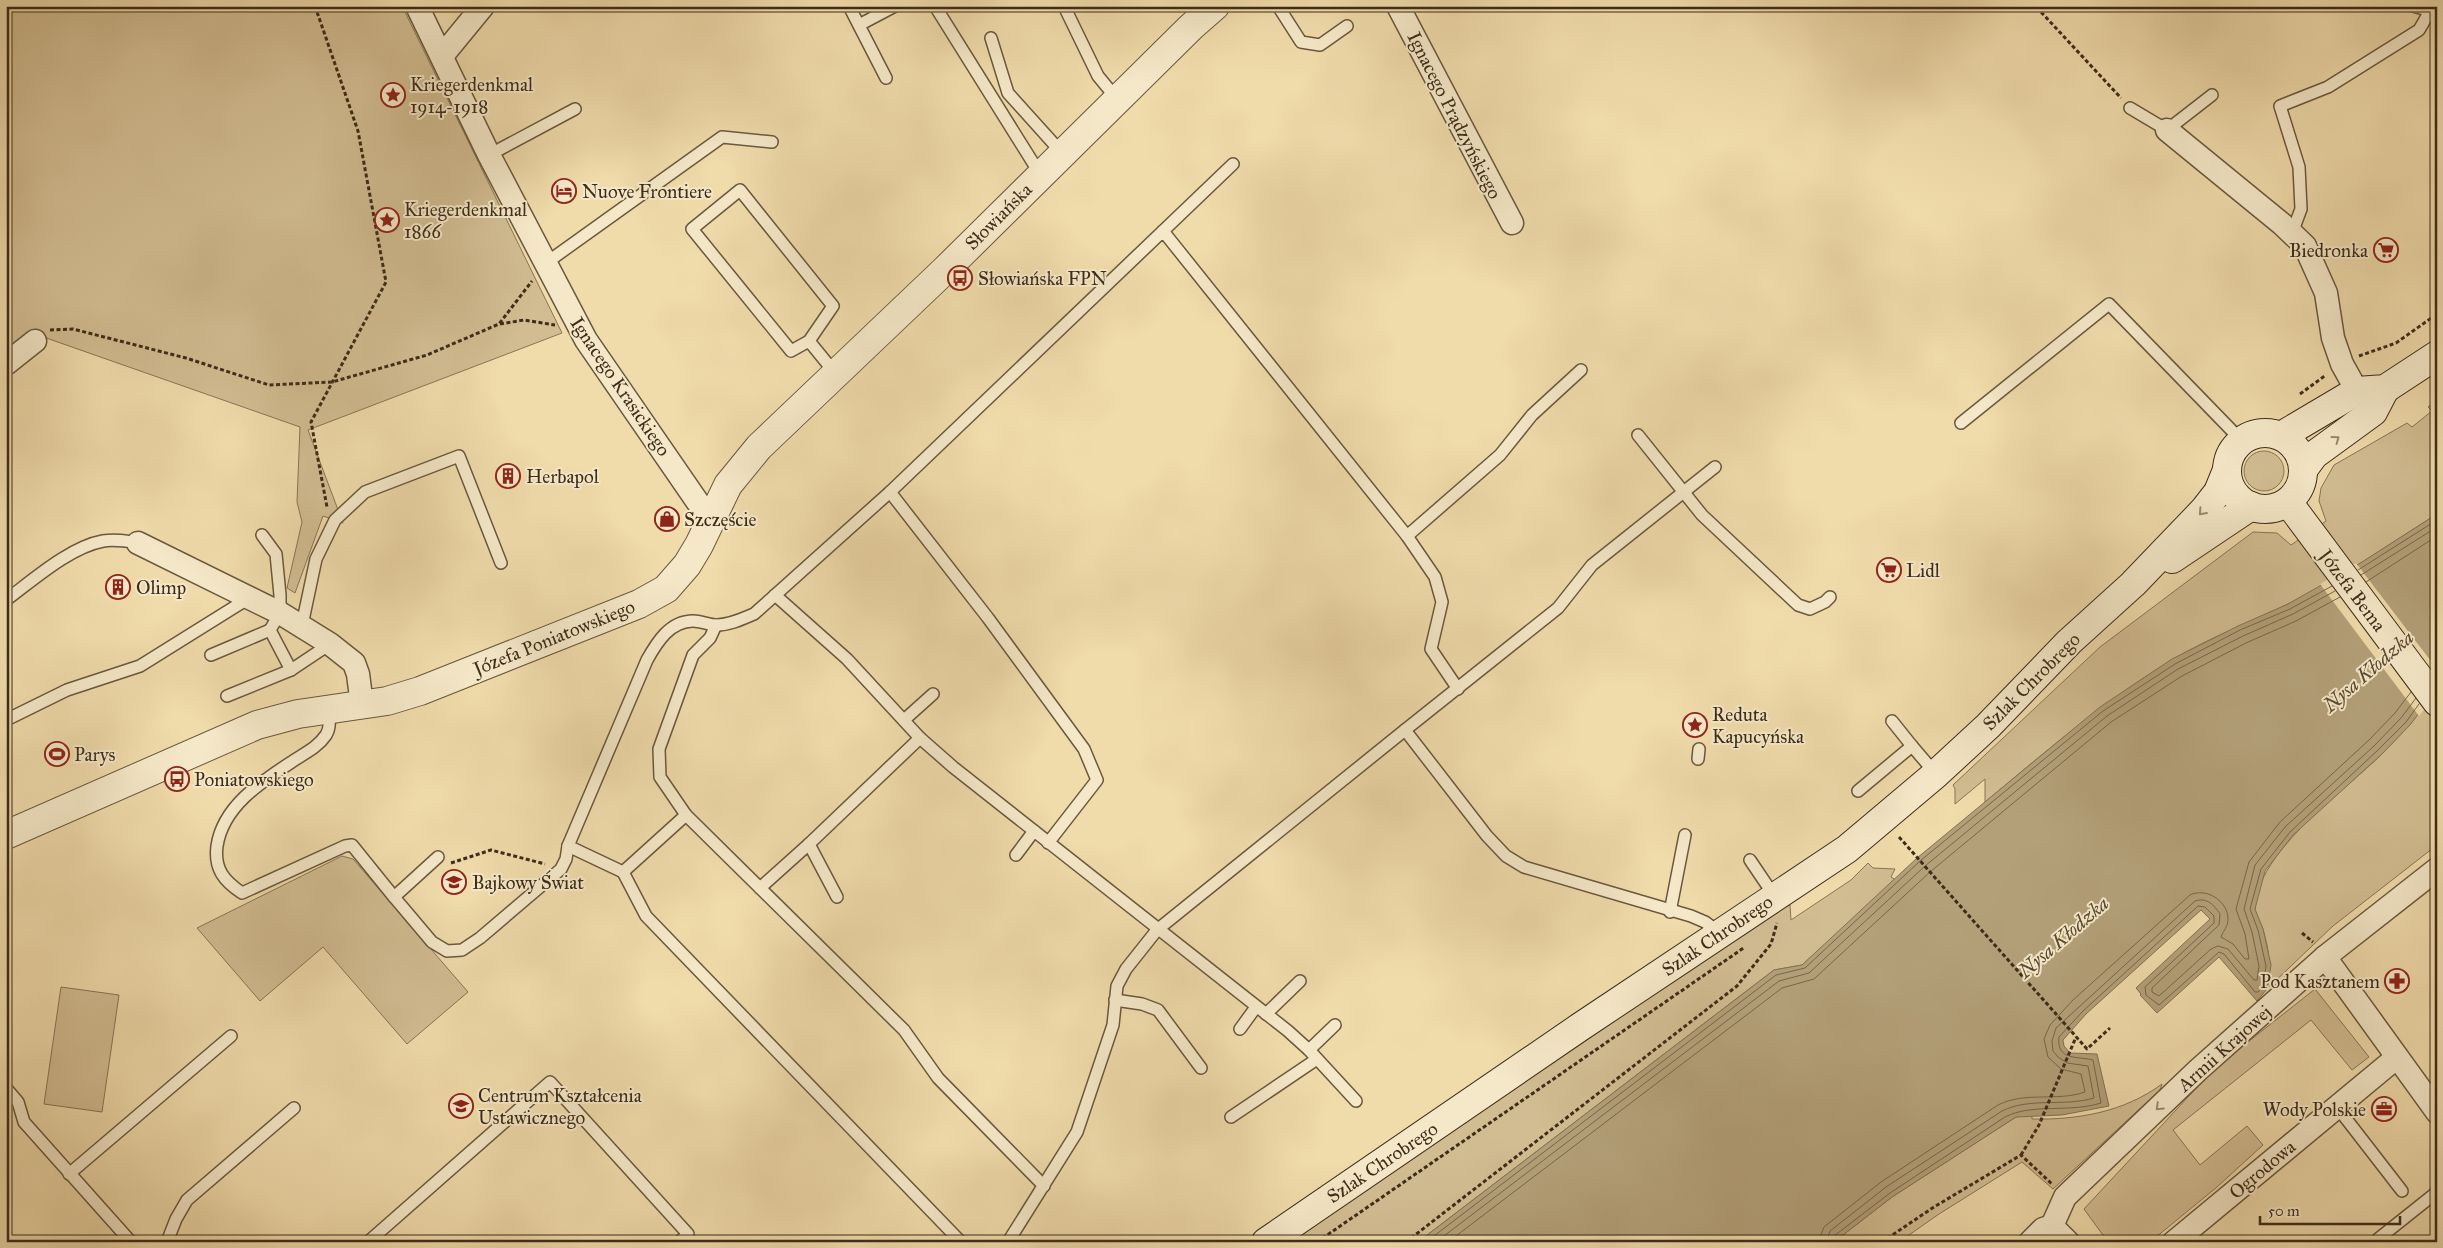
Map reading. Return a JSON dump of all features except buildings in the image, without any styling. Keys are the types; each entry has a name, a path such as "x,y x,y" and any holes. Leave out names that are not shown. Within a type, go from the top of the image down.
{"main road":[{"name":"Słowiańska","path":"710,520 728,485 746,462 835,373 945,270 1040,174 1215,6"},
{"path":"2303,470 2314,456 2373,412 2385,389 2437,354"},
{"path":"2281,436 2357,391 2385,389"},
{"path":"2262,433 2281,436 2297,450 2303,470 2300,486 2288,502 2269,509 2251,506 2243,502 2231,488 2227,470 2231,453 2241,440 2262,433"},
{"name":"Szlak Chrobrego","path":"1266,1242 1720,933 1779,912 1988,726 2070,642 2133,584 2204,510 2218,492 2227,470"},
{"name":"Józefa Bema","path":"2288,502 2437,702"},
{"name":"Szlak Chrobrego","path":"2133,584 2251,506"},
{"name":"Józefa Poniatowskiego","path":"6,835 257,725 328,709 387,701 420,691 638,604 666,589 687,566 710,520"}],"street":[{"name":"Ignacego Krasickiego","path":"416,6 489,154 580,329 710,520"},
{"path":"442,56 483,6"},
{"name":"Ignacego Prądzyńskiego","path":"1398,6 1512,223"},
{"path":"2167,130 2292,233 2305,246 2326,293 2334,338 2342,364 2357,391"},
{"path":"6,364 35,341"},
{"path":"138,543 249,598 275,622 302,626 330,644 354,663 358,674 362,705"},
{"name":"Armii Krajowej","path":"2030,1242 2043,1230 2060,1234 2065,1197 2198,1070 2325,957 2437,870"},
{"path":"2325,957 2396,1058 2437,1112"},
{"name":"Ogrodowa","path":"2174,1242 2396,1058"}],"lane":[{"path":"848,6 886,78"},
{"path":"859,26 895,6"},
{"path":"935,6 1040,174"},
{"path":"1064,6 1098,76 1117,99"},
{"path":"1278,6 1301,42 1320,44 1346,26"},
{"path":"2292,233 2301,209 2299,167 2280,106 2328,87 2419,30 2433,12 2413,6"},
{"path":"991,38 1008,93 1062,153"},
{"path":"2130,108 2167,130 2212,95"},
{"path":"489,154 575,109"},
{"path":"546,263 722,137 772,142"},
{"path":"328,709 329,728 318,744 242,799 227,816 219,833 216,852 219,872 227,883 242,893 345,846 352,845 432,942 446,951 462,950 480,938 560,868 566,859 568,846 647,660 660,638 676,626 692,621 716,625 734,623 754,614 890,492 1233,164"},
{"path":"740,190 833,306 809,341 791,351 692,229 740,190"},
{"path":"1163,231 1407,536 1435,577 1442,602 1431,649 1458,688"},
{"path":"1961,423 2109,304 2241,440"},
{"path":"809,341 835,373"},
{"path":"1407,536 1500,455 1532,415 1581,370"},
{"path":"1638,434 1683,492 1726,540 1798,605 1810,609 1825,602 1830,597"},
{"path":"302,626 316,559 336,520 365,492 459,456 501,563"},
{"path":"1008,1242 1077,1132 1114,1025 1117,986 1126,969 1157,930 1558,608 1592,564 1715,467"},
{"path":"890,492 988,618 1084,749 1098,780 1048,843"},
{"path":"262,535 276,554 275,622 291,670"},
{"path":"6,600 70,554 102,541 122,540 138,543"},
{"path":"775,595 847,659 920,738 1157,930 1266,1014 1313,1055 1356,1101"},
{"path":"6,720 67,690 140,666 249,598"},
{"path":"211,656 275,622"},
{"path":"716,625 710,638 693,656 659,749 660,777 686,815 904,1030 938,1078 1044,1186"},
{"path":"227,696 291,670 330,644"},
{"path":"904,720 933,694"},
{"path":"1892,721 1936,774"},
{"path":"1405,730 1487,836 1506,856 1524,867 1705,922 1720,933"},
{"path":"760,888 920,738"},
{"path":"1858,791 1912,746"},
{"path":"623,872 686,815"},
{"path":"1016,855 1034,831"},
{"path":"1670,912 1685,835"},
{"path":"809,844 837,897"},
{"path":"568,846 623,872 646,916 961,1242"},
{"path":"394,897 438,857"},
{"path":"1750,860 1779,912"},
{"path":"1266,1014 1300,981"},
{"path":"1116,1000 1142,1004 1158,1010 1201,1068"},
{"path":"1240,1029 1256,1007"},
{"path":"1231,1117 1313,1055 1335,1025"},
{"path":"69,1174 231,1036"},
{"path":"368,1242 550,1082 688,1234 679,1242"},
{"path":"6,1088 18,1102 24,1122 131,1242"},
{"path":"2337,1107 2402,1191"},
{"path":"167,1242 176,1219 187,1200 294,1108"},
{"path":"2378,1238 2437,1192"}],"path":[{"path":"315,6 358,131 386,282 311,422 327,507 336,520"},
{"path":"2038,6 2041,12 2130,108"},
{"path":"499,324 546,263"},
{"path":"2300,394 2342,364 2353,358 2396,343 2437,314"},
{"path":"35,341 51,329 73,329 186,358 269,384 332,382 427,356 499,324 524,320 580,329"},
{"path":"1899,837 1915,858 2087,1048 2110,1028"},
{"path":"438,857 447,867 452,862 491,850 560,868"},
{"path":"1770,927 1779,912"},
{"path":"1406,1242 1737,986 1771,944 1779,912"},
{"path":"1317,1242 1748,945"},
{"path":"1882,1242 1934,1207 2021,1155 2039,1125 2076,1037"},
{"path":"2021,1155 2065,1197"}],"shaded area":[{"path":"6,6 402,6 562,333 308,430 343,523 323,516 295,593 287,588 302,522 297,502 300,427 32,333 6,352"},
{"path":"2437,401 2437,514 2326,584 2172,660 2123,692 2030,764 1985,802 1985,779 1955,804 1955,789 1953,785 2100,647 2253,532 2277,533 2291,545 2326,521 2319,501 2321,488 2334,465 2407,423 2412,427 2432,411 2428,407"},
{"path":"2268,451 2275,454 2281,460 2284,471 2283,479 2275,488 2268,491 2260,491 2253,488 2245,479 2244,467 2247,460 2256,452"},
{"path":"2437,689 2437,845 2333,926 2267,989 2270,967 2268,952 2263,929 2255,908 2260,887 2270,865 2286,844 2306,823 2390,745"},
{"path":"342,856 353,859 468,992 407,1044 323,947 260,1001 197,928"},
{"path":"1868,863 1873,868 1895,869 1891,877 1896,880 1802,965 1774,970 1418,1242 1285,1242 1774,910 1790,905 1791,920 1851,880"},
{"path":"61,987 119,995 102,1112 44,1104"},
{"path":"2315,989 2369,1057 2352,1070 2311,1020 2173,1130 2200,1165 2247,1126 2263,1145 2217,1187 2150,1242 2108,1242 2084,1209 2215,1068"},
{"path":"2162,1084 2160,1090 2053,1189 2022,1162 1939,1214 1899,1242 1834,1242 1892,1197 2016,1117 2032,1114 2032,1119 2083,1116 2116,1108 2147,1094"}],"water":[{"name":"Nysa Kłodzka","path":"2437,514 2437,689 2410,725 2382,754 2293,835 2265,871 2255,909 2263,929 2271,965 2267,989 2257,1001 2219,957 2157,1013 2140,995 2136,988 2210,919 2201,910 2086,1014 2063,1040 2064,1046 2070,1053 2097,1054 2109,1106 2062,1115 2016,1117 1892,1197 1834,1242 1418,1242 1774,970 1802,965 1917,858 2100,707 2172,659 2238,626 2288,604 2362,562"}],"pier":[{"path":"2356,563 2437,669 2437,693 2419,716 2320,584"}],"place":[{"name":"Kriegerdenkmal 1914-1918","path":"393,95"},
{"name":"Nuove Frontiere","path":"564,191"},
{"name":"Kriegerdenkmal 1866","path":"387,220"},
{"name":"Biedronka","path":"2386,250"},
{"name":"Słowiańska FPN","path":"960,278"},
{"name":"Herbapol","path":"508,476"},
{"name":"Szczęście","path":"667,519"},
{"name":"Lidl","path":"1889,570"},
{"name":"Olimp","path":"118,587"},
{"name":"Reduta Kapucyńska","path":"1695,725"},
{"name":"Parys","path":"57,754"},
{"name":"Poniatowskiego","path":"177,779"},
{"name":"Bajkowy Świat","path":"454,882"},
{"name":"Pod Kasztanem","path":"2397,981"},
{"name":"Centrum Kształcenia Ustawicznego","path":"461,1106"},
{"name":"Wody Polskie","path":"2384,1109"}]}
